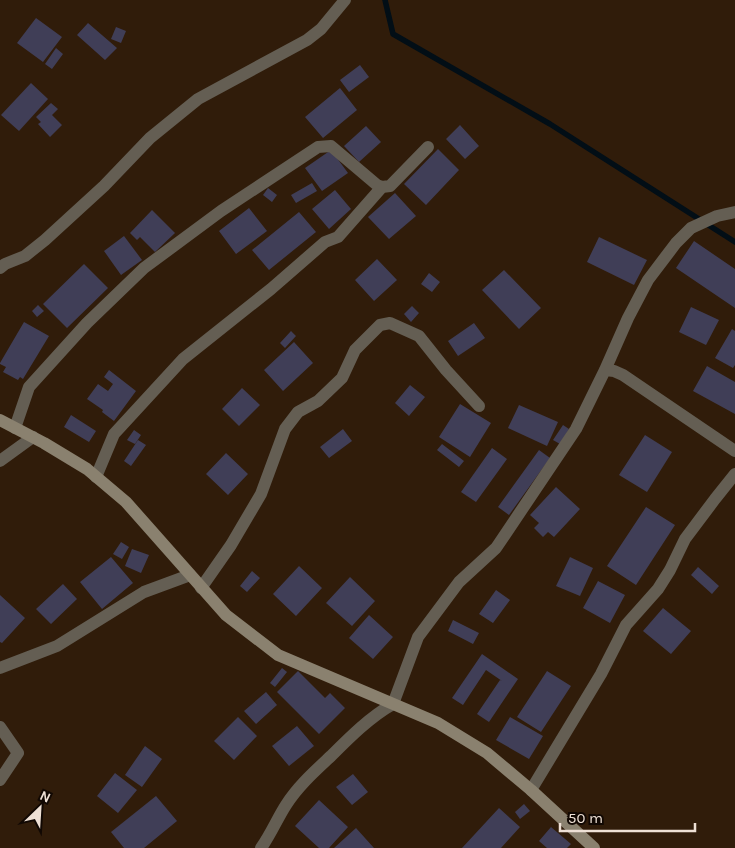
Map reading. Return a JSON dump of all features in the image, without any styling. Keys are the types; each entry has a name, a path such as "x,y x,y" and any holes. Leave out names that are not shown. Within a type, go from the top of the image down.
{"street":[{"path":"0,268 25,256 45,240 104,186 150,138 198,100 308,40 322,29 345,0"},
{"path":"15,428 29,387 86,323 144,268 221,211 318,147 331,146 377,185 382,187 390,186 428,147"},
{"path":"96,478 114,434 182,359 271,289 325,242 338,237 382,187"},
{"path":"261,848 286,804 304,782 374,716 393,704 418,637 459,582 496,548 576,429 648,280 676,243 691,228 717,216 735,212"},
{"path":"201,588 231,545 261,494 285,429 298,412 318,400 342,378 355,350 380,325 390,323 418,336 479,406"},
{"path":"605,370 623,375 735,451"},
{"path":"0,420 33,437 86,469 126,502 226,616 278,655 438,723 487,753 531,790 594,848"},
{"path":"0,461 33,437"},
{"path":"531,790 601,674 626,625 658,589 686,539 735,474"},
{"path":"0,668 57,646 144,592 190,575"},
{"path":"0,727 18,753 0,780"}],"building":[{"path":"36,18 62,37 43,62 17,43"},
{"path":"88,23 117,48 105,60 77,35"},
{"path":"116,27 126,31 121,43 111,39"},
{"path":"56,48 63,54 52,69 45,64"},
{"path":"360,65 369,77 349,92 340,80"},
{"path":"31,83 48,99 19,131 1,115"},
{"path":"340,88 357,110 323,138 305,117"},
{"path":"51,103 58,109 52,115 62,125 50,137 38,124 41,122 36,117"},
{"path":"460,125 479,146 465,159 446,139"},
{"path":"366,126 381,142 359,162 344,146"},
{"path":"438,149 459,170 426,205 404,184"},
{"path":"331,150 348,173 322,191 305,168"},
{"path":"312,183 317,191 296,203 291,195"},
{"path":"268,188 277,195 272,202 263,195"},
{"path":"335,190 351,209 329,229 312,209"},
{"path":"395,193 416,216 389,239 368,217"},
{"path":"249,208 267,231 236,254 219,231"},
{"path":"152,210 175,233 155,252 140,237 137,240 130,233"},
{"path":"299,212 316,232 269,270 252,250"},
{"path":"124,236 142,260 121,275 104,251"},
{"path":"599,237 647,260 634,285 587,262"},
{"path":"694,241 735,269 735,308 676,268"},
{"path":"377,259 397,280 374,301 355,280"},
{"path":"84,264 108,288 67,328 43,304"},
{"path":"504,270 541,308 519,329 482,290"},
{"path":"429,273 440,282 432,292 421,284"},
{"path":"38,305 44,311 37,317 32,311"},
{"path":"412,306 419,313 411,322 404,314"},
{"path":"691,307 719,320 706,345 679,332"},
{"path":"24,322 49,336 23,379 20,377 18,380 3,372 6,367 0,363"},
{"path":"474,323 485,338 458,356 448,341"},
{"path":"732,329 735,331 735,365 733,368 715,358"},
{"path":"291,331 296,336 285,348 280,343"},
{"path":"294,342 313,363 283,391 264,370"},
{"path":"707,366 735,382 735,414 693,391"},
{"path":"109,370 136,391 114,421 102,412 103,410 87,399 98,384 108,391 113,384 104,377"},
{"path":"410,385 425,397 409,416 395,403"},
{"path":"242,388 260,405 239,426 222,409"},
{"path":"460,404 491,423 470,457 439,437"},
{"path":"519,405 558,422 547,446 508,428"},
{"path":"71,415 96,431 89,442 64,427"},
{"path":"563,425 569,429 560,444 553,440"},
{"path":"343,429 352,441 329,458 320,447"},
{"path":"134,430 141,435 135,444 127,440"},
{"path":"645,435 672,452 647,492 619,475"},
{"path":"138,440 146,445 131,466 124,461"},
{"path":"442,444 464,461 459,467 437,450"},
{"path":"492,448 507,459 476,502 461,492"},
{"path":"539,450 550,458 509,515 498,507"},
{"path":"226,453 248,474 228,495 206,474"},
{"path":"556,487 580,509 554,537 548,532 543,537 534,528 539,523 530,515"},
{"path":"646,507 675,525 636,585 607,566"},
{"path":"121,542 129,547 122,559 113,554"},
{"path":"132,549 149,555 141,573 125,566"},
{"path":"111,557 133,583 102,609 80,582"},
{"path":"570,557 593,568 580,596 556,586"},
{"path":"299,566 322,588 296,616 273,594"},
{"path":"698,567 719,586 712,594 691,575"},
{"path":"252,571 260,578 247,592 240,586"},
{"path":"350,577 375,601 352,626 326,603"},
{"path":"598,581 625,595 610,623 583,608"},
{"path":"63,584 77,599 51,624 36,609"},
{"path":"496,590 510,600 493,623 479,614"},
{"path":"0,595 25,618 2,643 0,642"},
{"path":"663,608 691,631 671,654 643,631"},
{"path":"369,615 393,637 373,659 349,638"},
{"path":"453,620 479,633 473,644 448,631"},
{"path":"482,654 518,679 489,722 477,714 500,680 502,681 486,670 463,705 452,698"},
{"path":"282,668 287,672 275,687 270,683"},
{"path":"298,671 325,698 330,693 345,708 319,734 277,692"},
{"path":"547,671 571,686 541,732 517,717"},
{"path":"266,692 277,705 256,724 244,711"},
{"path":"238,717 257,736 234,760 214,741"},
{"path":"510,717 543,736 529,759 496,740"},
{"path":"297,726 314,746 289,766 272,746"},
{"path":"145,746 162,759 142,787 125,775"},
{"path":"115,773 137,790 118,813 97,796"},
{"path":"353,774 368,792 352,805 336,787"},
{"path":"156,796 177,821 144,848 124,848 111,832"},
{"path":"319,800 348,827 329,848 319,848 295,826"},
{"path":"524,804 530,811 520,819 515,812"},
{"path":"499,808 520,827 501,848 462,848"},
{"path":"551,827 571,844 567,848 547,848 539,841"},
{"path":"356,828 374,848 334,848"}],"waterway":[{"path":"385,0 393,34 550,124 735,242"}]}
